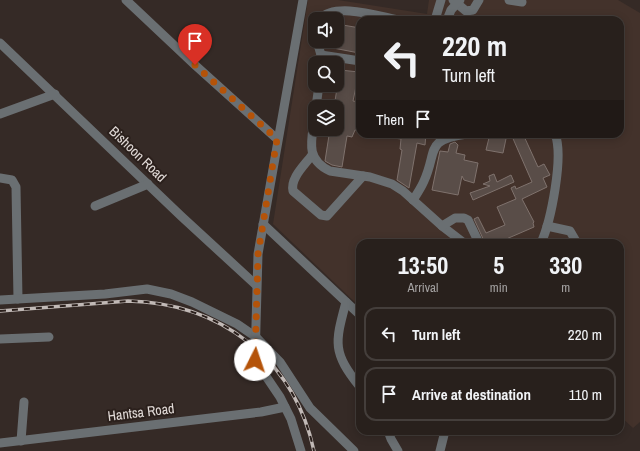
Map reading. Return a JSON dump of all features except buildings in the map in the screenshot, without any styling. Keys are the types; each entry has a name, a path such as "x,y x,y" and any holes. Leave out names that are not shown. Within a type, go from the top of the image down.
{"street":[{"path":"126,0 277,139"},
{"path":"301,451 285,407 276,390 256,364 255,354 256,285 263,224 303,0"},
{"path":"436,16 441,0"},
{"path":"449,16 456,1 463,10 470,11 475,8 479,0"},
{"path":"509,0 522,2"},
{"path":"334,12 345,10 377,16"},
{"name":"Bishoon Road","path":"0,43 256,285"},
{"path":"344,60 356,61"},
{"path":"0,114 54,94"},
{"path":"312,136 312,155 322,167 330,171 381,179 392,184 459,239"},
{"path":"413,200 425,181 433,151 437,144 445,138"},
{"path":"542,239 547,226 556,186 558,156 556,138"},
{"path":"312,155 293,182 292,188 293,191 321,216 327,216 363,176"},
{"path":"0,178 12,180 17,192 18,299"},
{"path":"95,206 148,184"},
{"path":"442,226 455,218 464,218 468,220 477,239"},
{"path":"263,224 356,311"},
{"path":"547,226 570,231 575,239"},
{"path":"0,300 105,294 140,289 171,294 192,302 237,324 256,337 280,362 310,408 354,451"},
{"path":"346,302 337,346 342,362 356,381"},
{"path":"0,339 49,337"},
{"path":"21,441 24,402"},
{"name":"Hantsa Road","path":"0,443 261,412 285,407"},
{"path":"390,435 398,451"},
{"path":"440,451 444,435"}],"shaded area":[{"path":"308,0 338,0 427,14 429,0 618,0 640,13 640,422 633,428 624,420 624,239 356,239 356,303 273,224"}],"railway":[{"path":"0,311 128,301 162,304 193,312 222,325 248,342 271,364 290,389 304,418 314,451"}],"route":[{"path":"195,65 277,139 258,254 256,285 258,302 255,360"}]}
